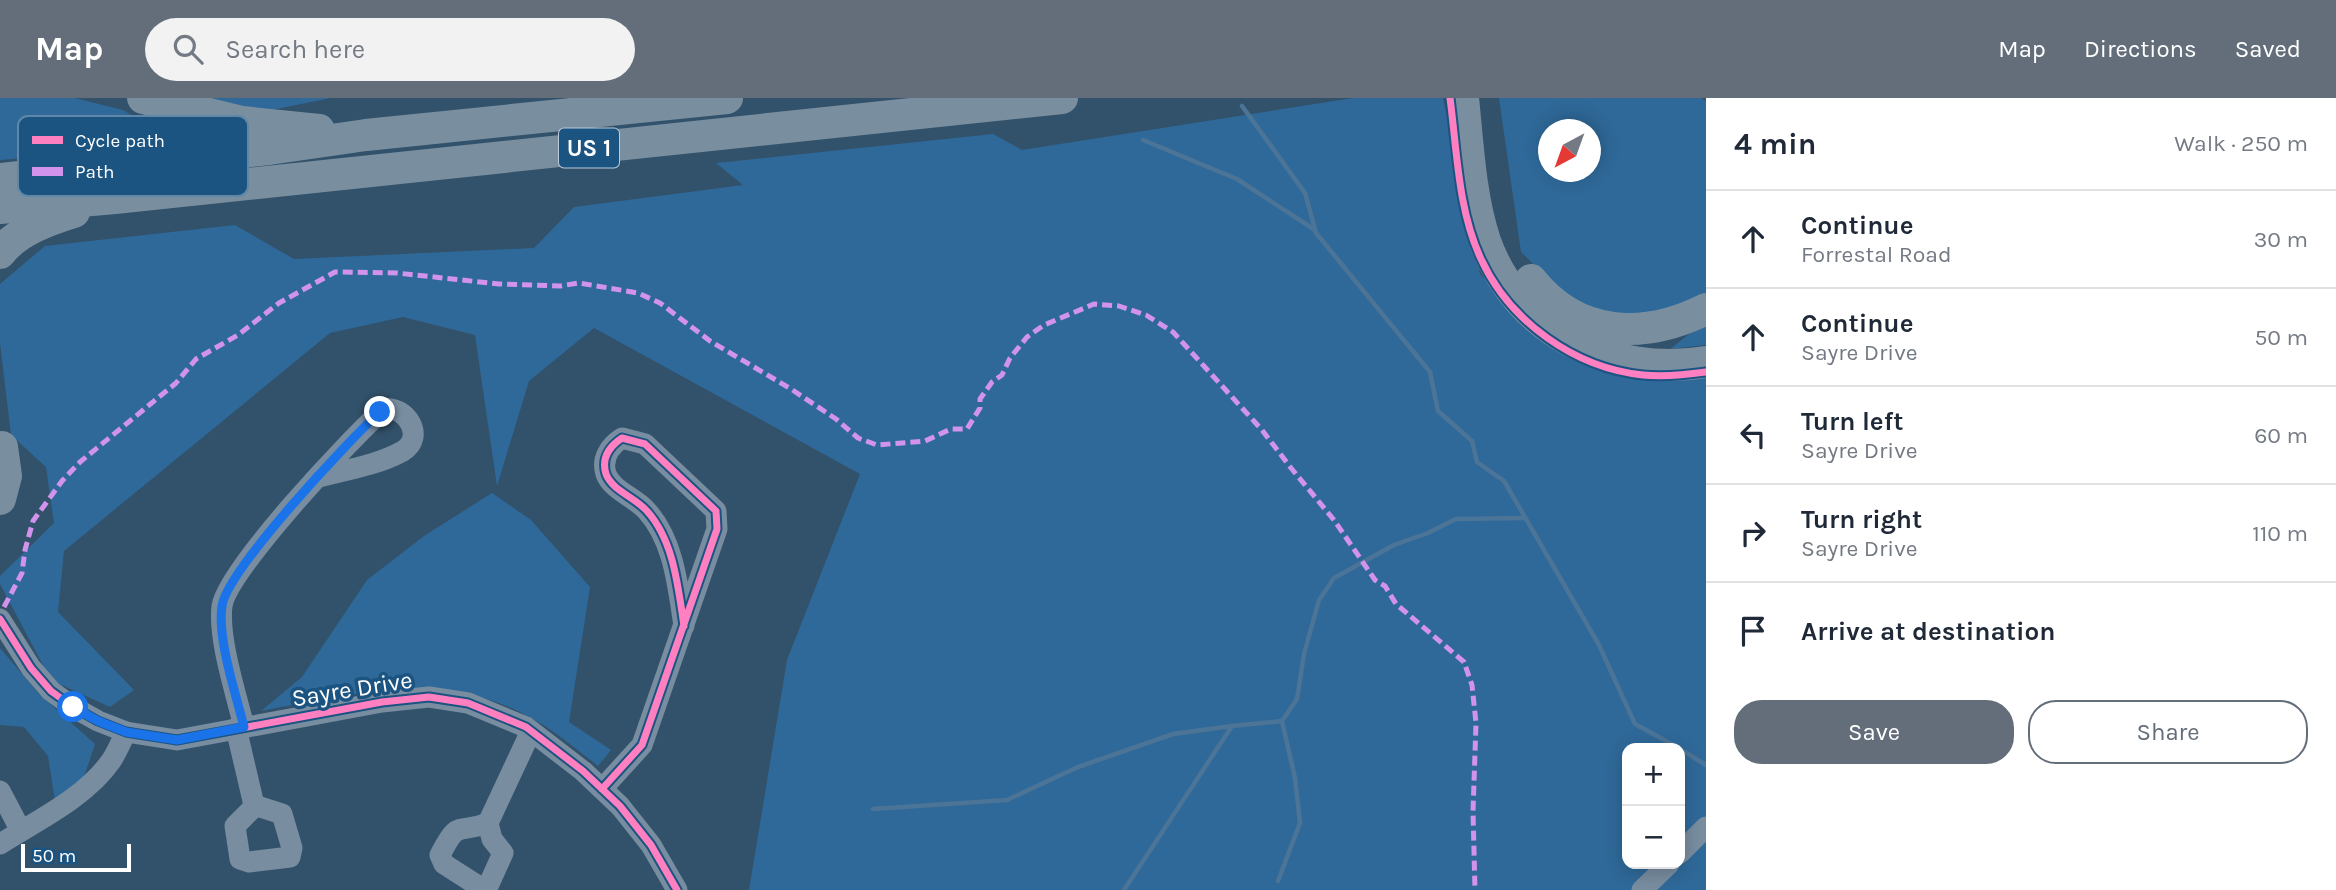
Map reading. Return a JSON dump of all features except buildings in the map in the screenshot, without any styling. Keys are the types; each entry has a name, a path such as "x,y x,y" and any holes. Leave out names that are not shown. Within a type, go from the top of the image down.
{"highway":[{"path":"143,98 217,116"},
{"name":"US 1","path":"248,151 366,135 727,98"},
{"name":"US 1","path":"248,184 1062,98"},
{"path":"1474,100 1490,185 1503,231 1519,265 1539,291 1563,310 1581,319 1620,329 1645,330 1671,325 1706,309"},
{"path":"1474,100 1471,172 1485,240 1501,275 1518,298 1552,329 1606,357 1641,364 1672,366 1706,362"},
{"path":"248,123 366,135"},
{"name":"US 1","path":"0,179 18,177"},
{"name":"US 1","path":"0,208 134,196"},
{"path":"0,253 18,236 50,219 115,198"},
{"path":"0,499 6,475 1,439"}],"street":[{"path":"602,789 642,745 684,626 717,529 716,511 645,444 622,438 610,445 604,462 607,475 617,487 645,509 663,533 678,588 684,626"},
{"path":"254,805 222,631 222,606 226,592 257,549 319,477"},
{"name":"Sayre Drive","path":"0,619 31,668 51,691 90,717 126,732 177,740 383,702 429,697 468,703 531,731 583,771 620,806 652,845 677,890"},
{"path":"488,823 531,731"},
{"path":"0,844 69,801 97,778 115,756 126,732"},
{"path":"0,791 21,831"},
{"path":"1685,848 1706,827"},
{"path":"1642,890 1664,869"}],"shaded area":[{"path":"0,98 75,98 123,110 133,116 18,116 18,159 0,160"},
{"path":"209,98 331,98 262,112"},
{"path":"1353,98 1443,98 1480,274 1549,346 1635,380 1706,377 1706,890 749,890 787,660 860,474 594,328 529,381 497,486 475,335 403,317 330,333 64,551 58,612 134,690 110,707 55,682 46,671 0,584 0,576 54,523 46,467 11,435 0,343 0,284 45,246 235,225 294,259 534,248 574,207 743,185 716,163 993,134 1022,150"},
{"path":"1499,98 1701,98 1706,101 1706,297 1634,320 1574,304 1521,252"},
{"path":"1706,321 1706,345 1670,349"},
{"path":"492,493 531,520 590,587 569,722 611,750 598,766 556,734 509,707 448,691 417,689 354,694 261,711 302,677 367,580 424,536"},
{"path":"0,648 38,693 95,744 83,780 55,801 48,756 24,727 0,725"}],"waterway":[{"path":"1242,106 1305,193 1316,233 1430,372 1438,411 1472,441 1477,462 1504,481 1599,645 1635,724 1670,743"},
{"path":"1143,140 1237,179 1315,230"},
{"path":"1124,890 1232,726 1282,721 1297,699 1304,654 1319,600 1334,578 1394,545 1456,519 1524,518"},
{"path":"1278,881 1300,823 1295,778 1282,721"},
{"path":"873,809 1007,800 1078,767 1173,734 1232,726"},
{"path":"1685,752 1706,765"}],"marked path":[{"path":"4,607 22,573 33,521 62,481 80,462 176,383 196,359 238,335 279,303 335,272 397,273 499,284 560,286 579,283 638,293 660,303 710,341 791,389 836,419 858,438 877,445 925,441 951,429 967,429 980,408 980,399 992,382 1002,375 1010,358 1027,337 1044,325 1094,304 1119,306 1146,315 1173,332 1262,430 1334,520 1375,580 1385,586 1396,604 1464,662 1472,685 1476,723 1473,812 1475,890"}],"cycle path":[{"path":"1450,98 1467,221 1481,259 1493,282 1509,303 1547,338 1593,363 1643,375 1706,372"},
{"path":"602,789 642,745 717,529 716,511 645,444 622,438 608,453 606,474 613,485 646,510 663,535 673,565 682,611 684,626"},
{"path":"0,619 31,668 51,691 98,721 126,732 177,740 382,702 429,697 468,703 526,727 583,771 620,806 651,845 677,890"}],"route":[{"path":"73,707 126,732 177,740 244,727 222,631 222,606 226,592 257,549 358,432 380,412"}]}
